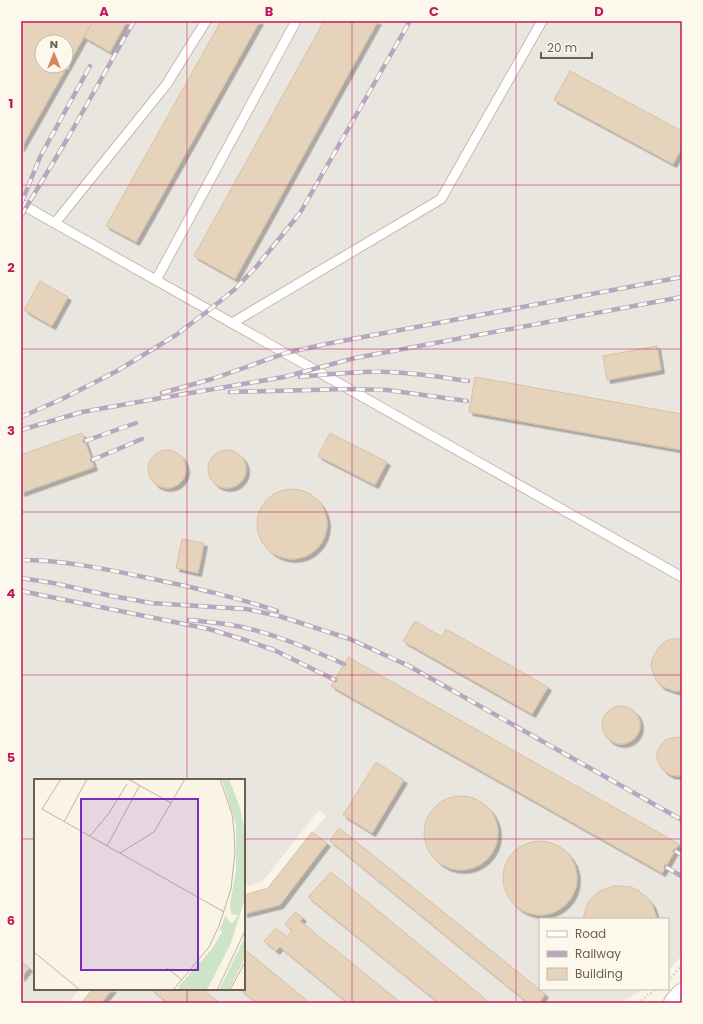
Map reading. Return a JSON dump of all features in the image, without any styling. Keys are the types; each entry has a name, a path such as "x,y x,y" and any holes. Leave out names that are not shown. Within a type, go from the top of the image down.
{"street":[{"path":"675,1003 682,995"}],"lane":[{"path":"55,223 166,85 206,21"},
{"path":"156,280 296,21"},
{"path":"232,323 441,199 540,22"},
{"path":"21,204 682,577"}],"path":[{"path":"669,980 682,964"},
{"path":"638,1003 655,990"}],"shaded area":[{"path":"21,21 682,21 682,955 669,971 669,918 539,918 539,990 642,990 623,1003 555,1003 433,904 554,1003 81,1003 92,990 245,990 245,894 268,888 326,816 319,810 262,882 245,887 245,779 34,779 34,990 79,990 68,1003 21,1003"}],"building":[{"path":"21,21 93,21 74,55 74,34 34,34 34,74 63,74 21,148"},
{"path":"93,21 127,21 110,52 84,37"},
{"path":"221,21 260,21 136,242 106,226"},
{"path":"324,21 378,21 235,279 194,256"},
{"path":"570,71 682,131 682,148 673,164 554,100"},
{"path":"40,281 68,297 52,326 24,310"},
{"path":"657,346 661,370 607,380 603,356"},
{"path":"475,377 682,414 682,450 469,412"},
{"path":"82,433 94,467 21,493 21,455"},
{"path":"330,433 387,462 375,485 318,456"},
{"path":"163,450 171,450 178,453 183,458 186,469 183,480 178,485 171,488 163,488 156,485 151,480 148,473 148,465 151,458 156,453"},
{"path":"223,450 231,450 241,455 245,462 245,476 241,483 231,488 223,488 213,483 211,480 208,473 208,465 213,455 216,453"},
{"path":"285,489 299,489 312,495 321,504 325,510 327,524 325,538 317,549 306,557 299,559 285,559 278,557 267,549 259,538 257,531 257,517 259,510 267,499 278,491"},
{"path":"182,539 204,543 198,573 176,568"},
{"path":"415,621 442,637 446,629 548,687 532,714 403,641"},
{"path":"671,639 682,639 681,691 674,691 661,686 656,680 651,667 652,659 659,647 664,642"},
{"path":"348,657 679,844 662,873 331,686"},
{"path":"617,706 625,706 635,711 639,718 639,732 635,739 625,744 617,744 607,739 605,736 602,729 602,721 607,711 610,709"},
{"path":"679,737 682,738 682,775 678,776 671,775 664,771 657,759 657,752 665,740"},
{"path":"376,762 404,780 372,833 343,815"},
{"path":"461,796 482,802 492,812 498,833 492,854 482,864 461,870 440,864 430,854 424,833 430,812 440,802"},
{"path":"339,828 545,994 539,1003 528,1003 330,841"},
{"path":"312,832 327,843 280,905 245,914 245,895 268,888"},
{"path":"540,841 561,847 571,857 577,878 571,899 561,909 540,915 519,909 509,899 503,878 509,857 519,847"},
{"path":"331,872 490,1003 439,1003 308,897"},
{"path":"613,886 622,886 631,887 639,891 652,904 657,918 583,918 586,907 590,900 597,893"},
{"path":"295,912 303,918 300,921 401,1003 348,1003 280,947 276,951 264,941 276,928 287,937 292,930 285,924"},
{"path":"245,950 310,1003 257,1003 241,990 245,990"},
{"path":"21,961 29,968 21,978"},
{"path":"92,990 112,990 101,1003 81,1003"},
{"path":"152,990 203,990 220,1003 168,1003"}],"railway":[{"path":"21,216 69,136 134,21"},
{"path":"21,417 62,399 117,371 176,335 234,290 257,266 300,213 410,21"},
{"path":"21,204 40,157 90,66"},
{"path":"162,393 212,379 286,353 326,344 682,277"},
{"path":"21,430 82,412 284,377 355,358 682,297"},
{"path":"300,377 356,372 389,372 418,374 468,381"},
{"path":"230,392 348,389 387,390 467,401"},
{"path":"85,441 136,423"},
{"path":"92,460 142,439"},
{"path":"21,560 55,562 121,572 215,593 277,611"},
{"path":"21,578 151,603 246,609 279,616 350,639 409,666 682,820"},
{"path":"21,591 209,629 274,650 335,680"},
{"path":"189,620 232,625 259,631 296,644 344,664"},
{"path":"675,851 682,855"},
{"path":"666,867 681,876"}]}
